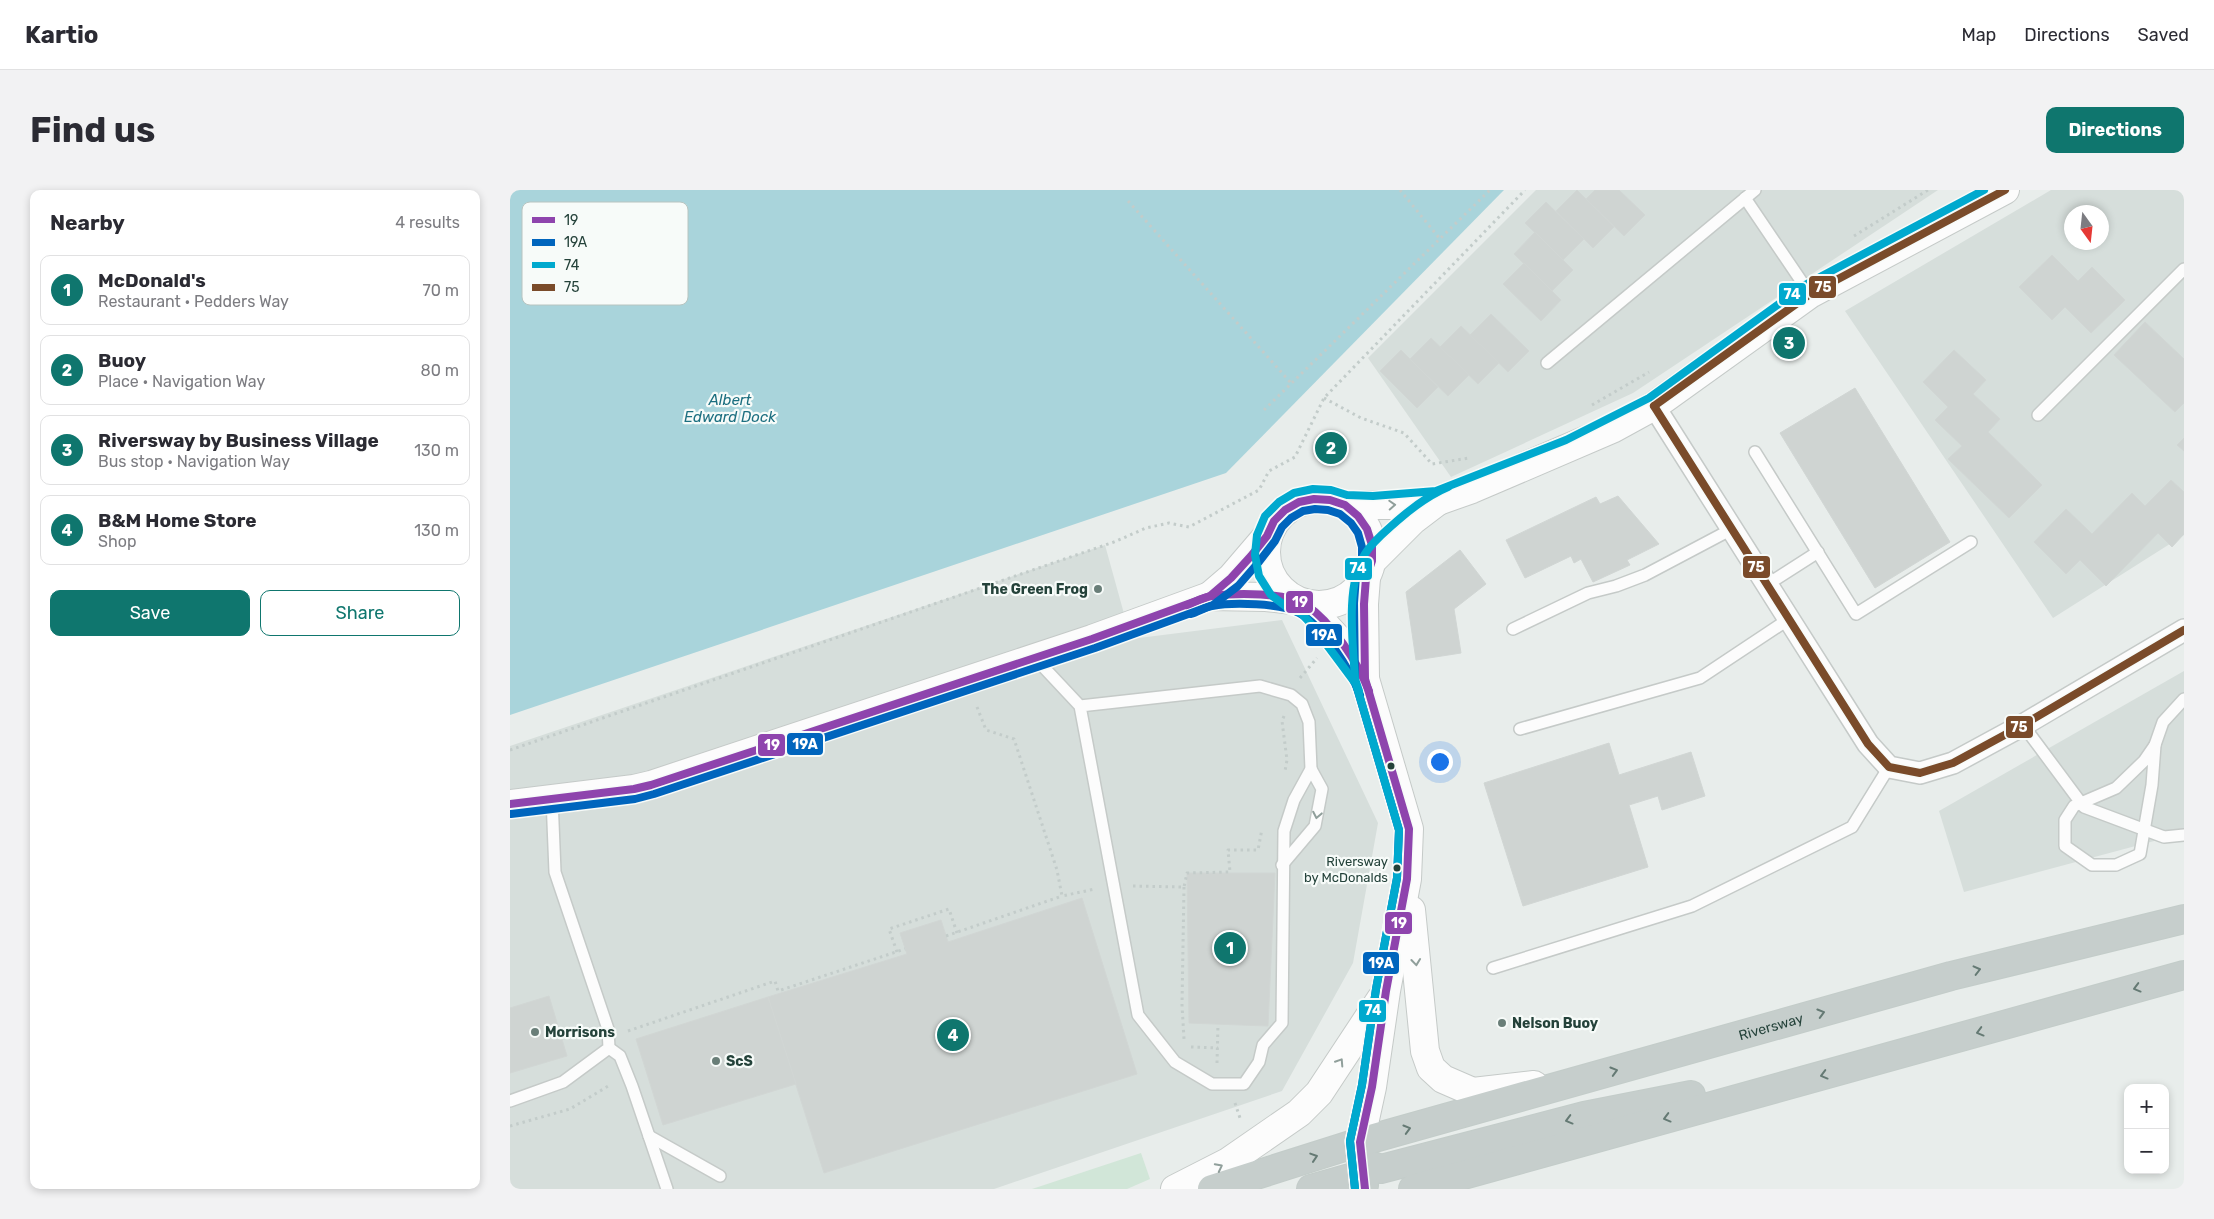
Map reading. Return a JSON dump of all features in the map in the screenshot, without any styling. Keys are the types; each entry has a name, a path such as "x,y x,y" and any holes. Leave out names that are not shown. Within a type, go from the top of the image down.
{"highway":[{"name":"Riversway","path":"1212,1189 1362,1169 1577,1081 1951,976 2184,919"},
{"path":"1413,1189 2184,975"},
{"path":"1310,1189 1350,1178 1362,1169 1381,1170 1594,1114 1690,1095 1755,1094"}],"street":[{"path":"1210,596 1231,578 1267,536 1274,522 1285,510 1299,502 1314,499 1330,500 1345,505 1406,505 1438,501 1570,449 1654,406 1810,294 2005,190"},
{"path":"1654,406 1868,744 1889,768 1920,773 1952,763 2023,725 2184,630"},
{"path":"510,804 634,789 651,785 1035,658 1210,596 1266,597 1324,606 1341,601 1355,592 1369,570 1413,520 1438,501"},
{"path":"1345,505 1358,516 1367,529 1372,545 1364,604 1365,679 1410,829 1407,879 1386,991 1362,1169"},
{"path":"1267,536 1265,554 1268,572 1278,588 1299,602 1336,637 1365,679"},
{"path":"1407,879 1425,1051 1431,1068 1444,1079 1473,1092 1577,1081"},
{"path":"1176,1189 1228,1162 1299,1113 1319,1093 1386,991"}],"lane":[{"path":"1546,362 1754,190"},
{"path":"1745,198 1810,294"},
{"path":"2038,415 2184,269"},
{"path":"1755,452 1856,614 1971,542"},
{"path":"1513,628 1588,593 1616,586 1645,575 1732,529"},
{"path":"1768,584 1818,552"},
{"path":"1520,729 1700,678 1789,619"},
{"path":"1035,658 1080,706 1138,1015 1175,1062 1212,1084 1244,1084 1259,1062 1263,1044 1282,1023 1282,865 1284,831 1294,800 1311,769"},
{"path":"1080,706 1260,686 1291,695 1302,704 1309,722 1311,769 1322,789 1315,826 1282,865"},
{"path":"2154,745 2152,786 2140,854 2116,865 2092,865 2065,846 2065,820 2074,806 2116,788 2144,761 2154,745 2163,722 2184,699"},
{"path":"2023,725 2084,808 2164,837 2184,835"},
{"path":"1493,968 1692,906 1852,828 1889,768"},
{"path":"552,798 555,872 608,1029 609,1048"},
{"path":"609,1048 620,1056 625,1067 667,1189"},
{"path":"510,1101 563,1082 609,1048"},
{"path":"649,1136 720,1176"}],"path":[{"path":"1400,190 1440,238"},
{"path":"1264,410 1490,190"},
{"path":"510,750 1105,545 1146,528 1168,523 1189,527 1259,490 1269,471 1295,457 1324,398 1525,190"},
{"path":"1847,240 1928,190"},
{"path":"1128,201 1291,383"},
{"path":"1588,407 1652,371"},
{"path":"1324,398 1361,418 1404,433 1432,464 1477,456"},
{"path":"1184,887 1182,1005 1184,1047 1218,1048"},
{"path":"946,936 1062,896"},
{"path":"897,952 889,930 949,909 958,932"},
{"path":"510,1126 570,1109 610,1086 632,1056 623,1033 642,1024 775,981 778,991 905,949"}],"shaded area":[{"path":"1536,190 1938,190 1633,393 1451,477 1368,358"},
{"path":"2051,190 2184,190 2184,535 2053,618 1845,311"},
{"path":"1105,545 1131,639 1282,620 1378,823 1353,963 1282,1091 994,1189 510,1189 510,746"},
{"path":"2184,671 2184,833 1964,892 1939,811"}],"green space":[{"path":"1141,1153 1150,1179 1127,1189 1032,1189"}],"water":[{"name":"Albert Edward Dock","path":"510,190 1504,190 1226,473 510,715"}],"building":[{"path":"1577,190 1614,227 1593,248 1556,211"},
{"path":"1595,190 1619,190 1645,215 1624,236 1586,199"},
{"path":"1546,202 1584,239 1563,260 1525,223"},
{"path":"1535,232 1573,270 1552,291 1514,254"},
{"path":"2052,255 2078,281 2092,267 2125,300 2091,333 2065,307 2052,320 2019,287"},
{"path":"1524,263 1561,300 1541,321 1503,284"},
{"path":"1491,314 1529,351 1508,372 1470,335"},
{"path":"2145,322 2184,359 2184,403 2175,412 2114,355"},
{"path":"1461,326 1499,363 1478,384 1440,347"},
{"path":"1431,338 1469,375 1448,396 1410,359"},
{"path":"1401,350 1438,387 1417,408 1380,371"},
{"path":"1954,350 1986,380 1973,394 2000,419 1988,432 2042,485 2009,518 1948,459 1962,446 1935,420 1948,407 1923,382"},
{"path":"1855,388 1950,542 1875,588 1780,433"},
{"path":"2184,438 2184,451 2177,445"},
{"path":"2171,480 2184,492 2184,534 2172,547 2158,533 2106,586 2080,560 2066,574 2034,542 2066,509 2092,534 2132,493 2145,506"},
{"path":"1618,496 1659,544 1627,560 1630,565 1593,582 1581,559 1574,563 1571,556 1525,578 1506,540 1596,497 1600,504"},
{"path":"1460,550 1486,584 1454,609 1461,653 1416,660 1406,592"},
{"path":"1609,743 1619,775 1691,752 1705,796 1662,810 1658,796 1629,805 1648,867 1523,906 1484,783"},
{"path":"1187,873 1275,873 1268,1026 1189,1023"},
{"path":"1082,898 1137,1074 824,1173 768,997 907,954 900,933 941,920 948,942"},
{"name":"Morrisons","path":"549,996 567,1056 510,1073 510,1008"},
{"name":"ScS","path":"768,997 796,1084 663,1125 636,1039"}],"transit line":[{"name":"74","path":"1355,1189 1350,1141 1362,1085 1376,989 1397,878 1399,830 1356,684 1312,625 1301,613 1288,608 1271,595 1259,576 1255,555 1257,535 1265,516 1279,502 1294,493 1313,489 1331,490 1347,495 1373,496 1436,491 1566,440 1649,398 1805,285 1984,190"},
{"name":"75","path":"1654,406 1810,294 2005,190"},
{"name":"75","path":"1654,406 1868,744 1889,767 1920,773 1953,763 2023,725 2184,630"},
{"name":"74","path":"1359,691 1355,679 1352,632 1353,598 1359,567 1368,549 1384,532 1421,502 1448,487"},
{"name":"19","path":"510,804 634,789 651,785 1092,639 1210,596 1231,578 1251,556 1267,536 1274,521 1285,510 1299,502 1314,499 1330,500 1345,505 1358,516 1367,529 1372,545 1372,561 1366,578 1364,604 1365,679 1409,829 1407,879 1386,991 1372,1087 1360,1142 1365,1189"},
{"name":"19A","path":"511,814 635,799 654,794 1095,648 1213,605 1238,586 1275,541 1282,527 1291,518 1303,511 1315,509 1328,510 1340,514 1351,523 1358,533 1362,547 1362,559 1356,576 1354,603 1355,681 1399,830 1397,878 1376,989 1362,1085 1350,1141 1355,1189"},
{"name":"19","path":"1187,605 1202,598 1234,594 1274,596 1287,598 1306,605 1316,612 1343,644 1358,668 1369,691"},
{"name":"19A","path":"1191,614 1212,606 1244,604 1269,605 1299,613 1308,619 1335,649 1350,673 1360,695"}],"place":[{"name":"Riversway by Business Village","path":"1789,343"},
{"name":"Buoy","path":"1331,448"},
{"name":"The Green Frog","path":"1098,589"},
{"name":"Riversway by McDonalds","path":"1397,868"},
{"name":"McDonald's","path":"1230,948"},
{"name":"Nelson Buoy","path":"1502,1023"},
{"name":"Morrisons","path":"535,1032"},
{"name":"B&M Home Store","path":"953,1035"},
{"name":"ScS","path":"716,1061"}]}
